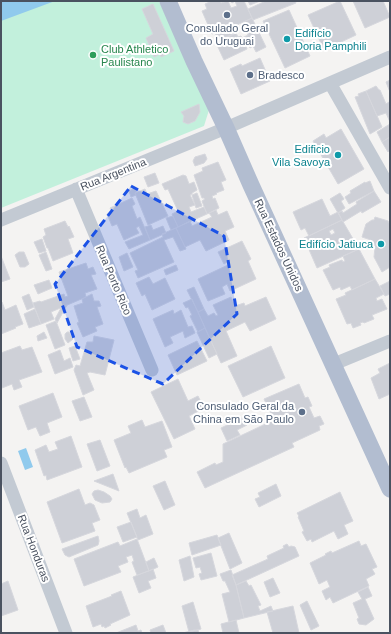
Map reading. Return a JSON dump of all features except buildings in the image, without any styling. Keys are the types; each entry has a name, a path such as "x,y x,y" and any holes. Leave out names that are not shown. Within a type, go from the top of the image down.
{"main road":[{"name":"Rua Estados Unidos","path":"168,1 390,489"}],"street":[{"name":"Rua Argentina","path":"1,220 226,128 390,58"},
{"path":"330,83 390,188"},
{"name":"Rua Porto Rico","path":"76,189 152,370"},
{"path":"334,364 390,341"},
{"name":"Rua Honduras","path":"1,463 66,633"}],"highlighted area":[{"path":"131,186 224,236 237,314 163,384 77,347 55,284"}],"green space":[{"name":"Club Athletico Paulistano","path":"1,1 159,1 209,110 204,126 1,208"}],"water":[{"path":"1,1 55,1 1,21"},
{"path":"26,448 33,467 25,470 18,451"}],"place":[{"name":"Consulado Geral do Uruguai","path":"227,15"},
{"name":"Edifício Doria Pamphili","path":"287,39"},
{"name":"Club Athletico Paulistano","path":"93,55"},
{"name":"Bradesco","path":"250,75"},
{"name":"Edificio Vila Savoya","path":"338,155"},
{"name":"Edifício Jatiuca","path":"381,244"},
{"name":"Consulado Geral da China em São Paulo","path":"302,412"}]}
